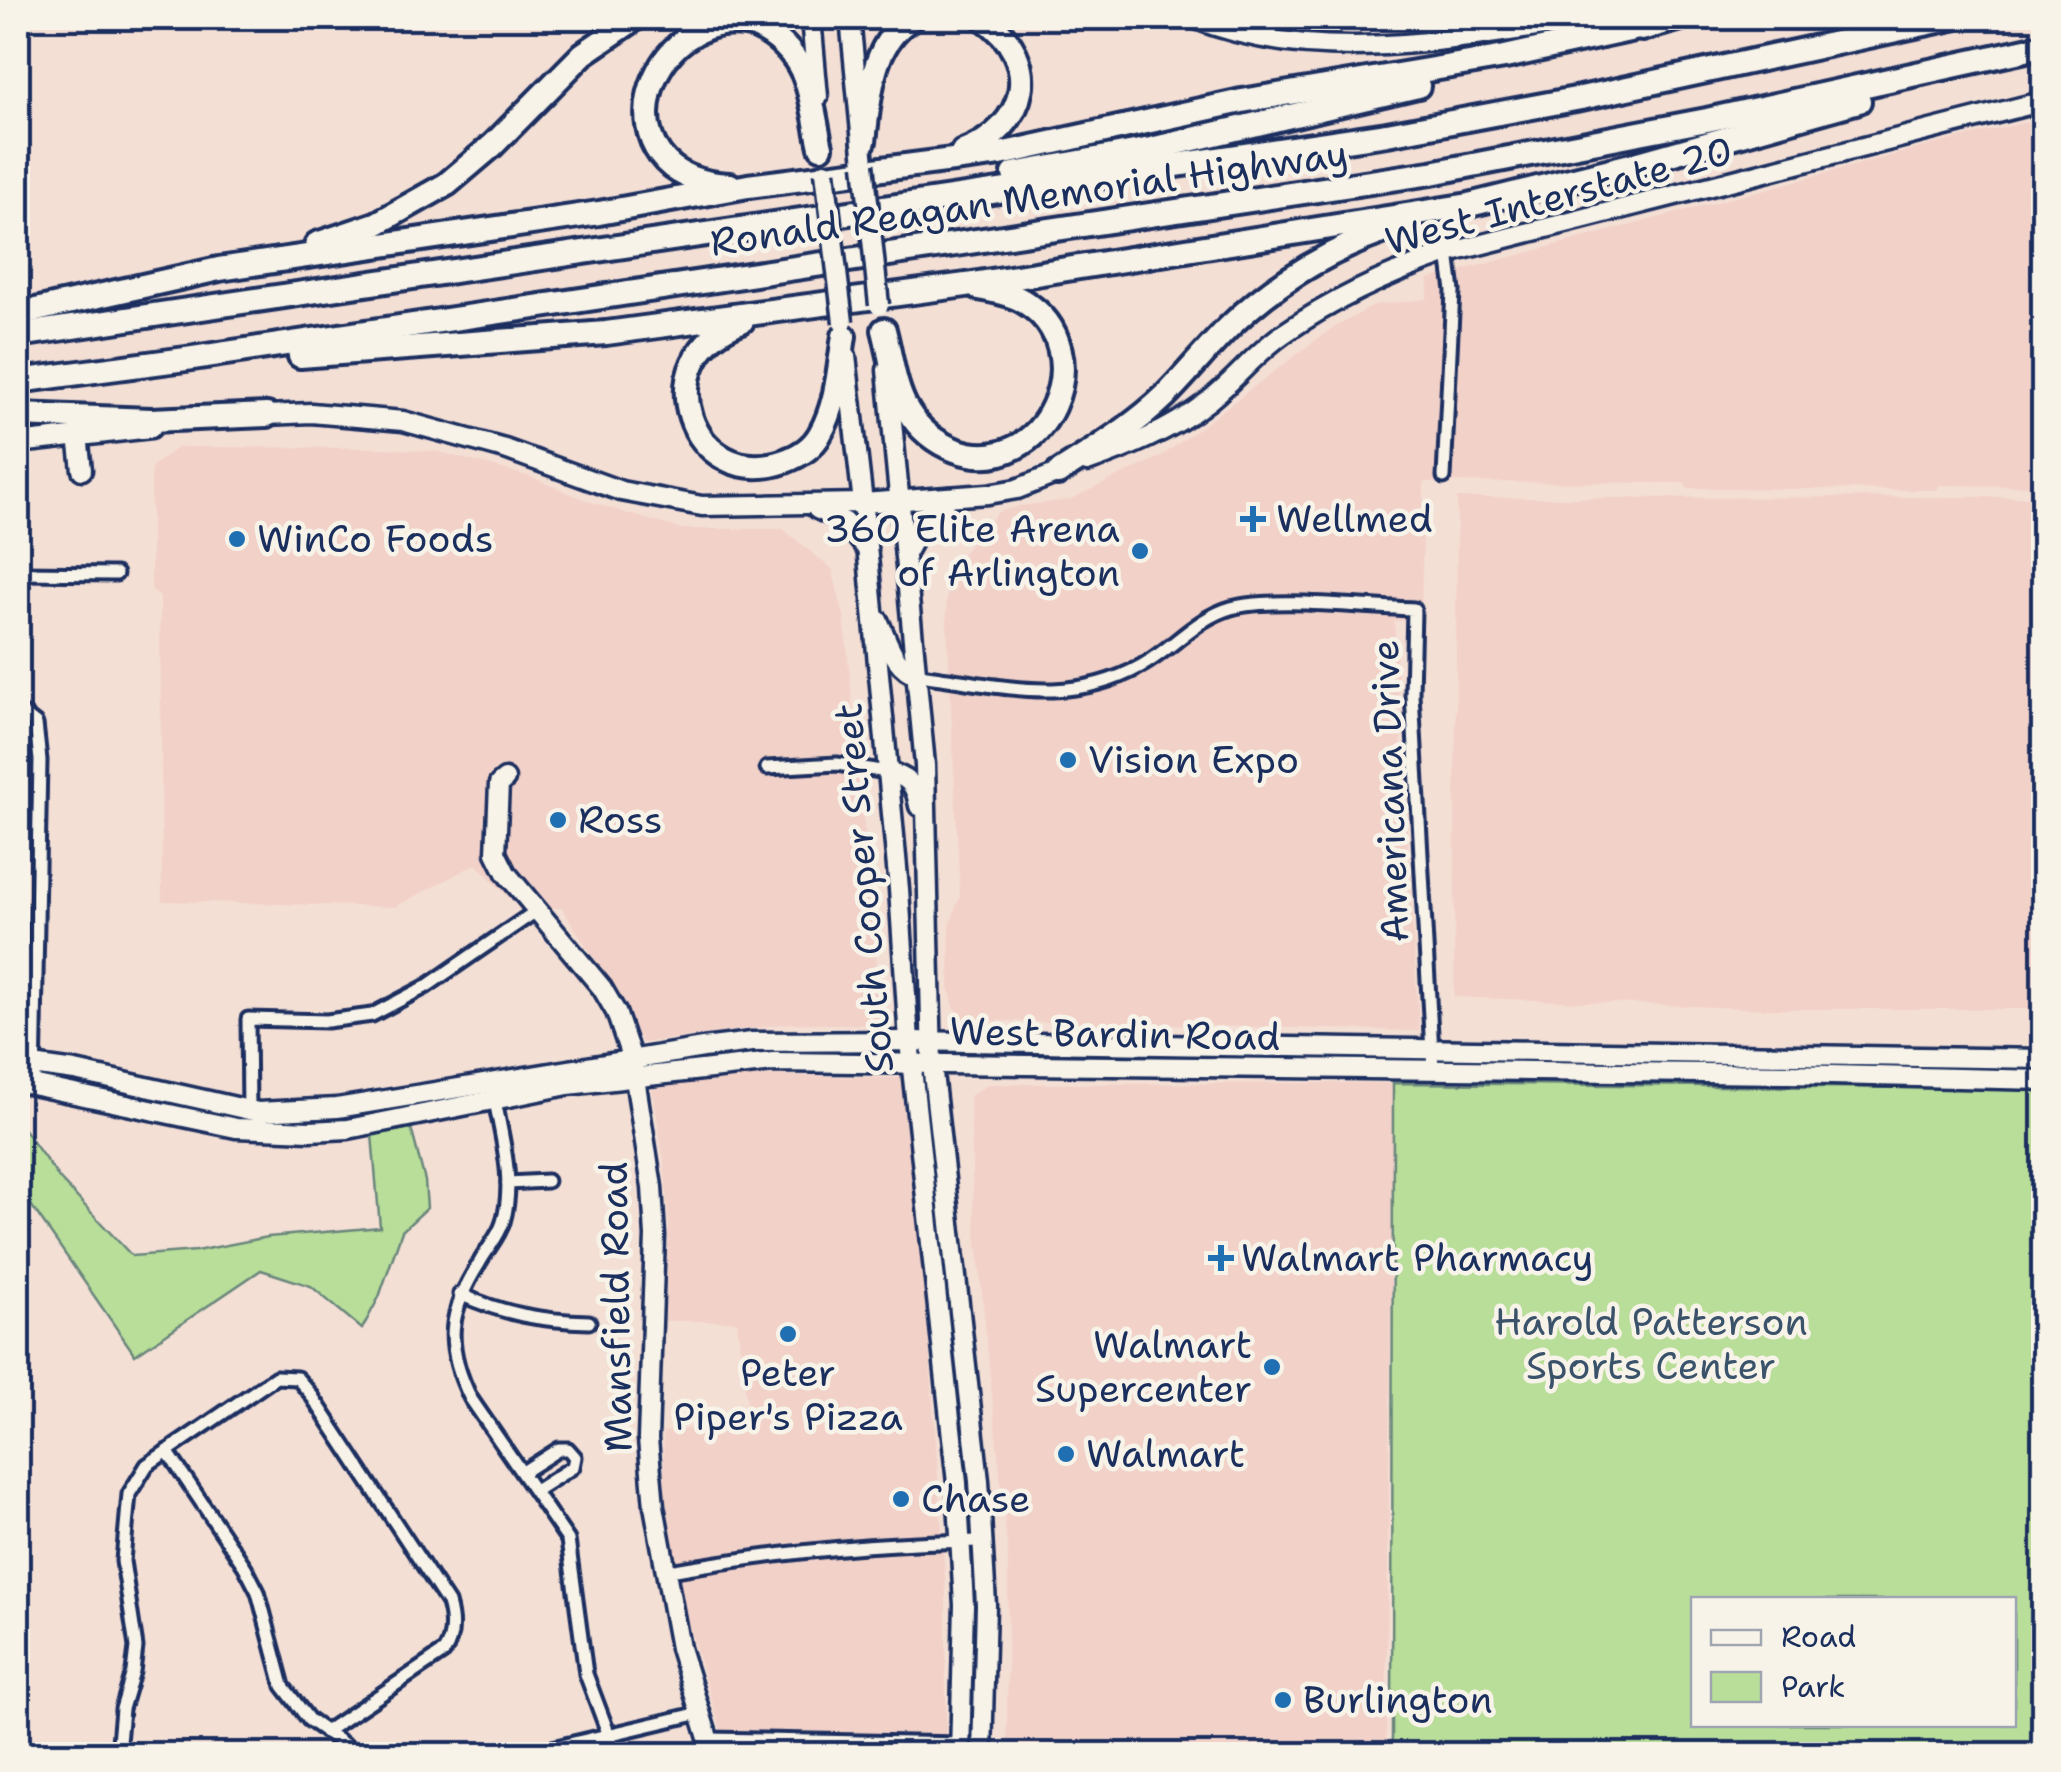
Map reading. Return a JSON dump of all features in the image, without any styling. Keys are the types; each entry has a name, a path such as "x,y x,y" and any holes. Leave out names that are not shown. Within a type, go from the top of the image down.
{"highway":[{"path":"18,314 219,269 376,224 426,198 475,162 583,54 636,18"},
{"path":"864,152 872,87 881,52 888,39 912,18"},
{"path":"904,167 981,145 995,137 1017,108 1021,92 1016,57 1008,40 983,18"},
{"path":"998,191 1014,174 1196,138 1553,54 1681,18"},
{"name":"Ronald Reagan Memorial Highway","path":"18,335 1367,136 1514,111 1952,18"},
{"path":"748,186 719,185 678,169 663,155 647,122 645,102 653,67 674,39 700,24 722,19 748,22 783,43 803,74 821,147"},
{"path":"219,269 598,213 748,186 1000,154 1242,101 1505,56 1657,24"},
{"name":"Ronald Reagan Memorial Highway","path":"18,381 1431,173 1630,136 2044,46"},
{"path":"1058,473 1140,418 1229,327 1296,274 1376,234 1468,205 1635,164 1843,105 1986,72 2007,54"},
{"path":"159,362 194,371 316,354 558,339 966,285 1468,205"},
{"path":"884,330 904,404 931,438 965,454 991,454 1017,446 1046,422 1060,394 1059,348 1050,329 1023,301 966,285"},
{"path":"798,307 726,327 708,340 698,354 689,372 686,404 699,434 716,453 738,464 755,466 791,459 809,448 819,437 830,410 843,329"},
{"path":"18,415 151,420 267,415"}],"main road":[{"name":"South Cooper Street","path":"812,18 821,147 864,503 911,1064 961,1541 961,1751"},
{"name":"South Cooper Street","path":"850,18 918,674 932,1064 983,1541 986,1605 982,1754"},
{"path":"1192,18 1248,36 1337,47 1404,44 1596,18"},
{"name":"West Interstate 20","path":"18,443 310,412 404,421 504,449 620,490 702,506 864,503 1017,489 1121,450 1178,422 1205,404 1281,335 1392,272 1448,253 2044,101"},
{"path":"78,436 82,470"},
{"path":"905,555 927,515 953,496"},
{"path":"802,505 826,511 845,522 868,552"},
{"path":"874,610 899,664 906,672 918,674"},
{"path":"887,772 909,780 917,793 927,856"},
{"name":"Mansfield Road","path":"505,779 499,784 496,853 506,873 602,988 616,1012 634,1067 656,1236 648,1439 664,1572 680,1648 711,1747"},
{"name":"West Bardin Road","path":"26,1083 236,1128 310,1131 348,1130 752,1042 1788,1052 2044,1059"},
{"path":"1189,1045 1190,1066"},
{"path":"1788,1052 1788,1074"},
{"name":"West Bardin Road","path":"26,1064 249,1111 337,1108 634,1067 773,1062 2044,1080"}],"street":[{"path":"1444,476 1453,291 1448,253"},
{"path":"18,573 116,574"},
{"name":"Americana Drive","path":"918,674 1020,691 1063,692 1093,686 1144,665 1208,618 1236,607 1279,604 1414,609 1412,694 1433,1070"},
{"path":"21,712 36,724 40,760 26,1083"},
{"path":"768,768 837,764 887,772"},
{"path":"249,1111 248,1018 327,1021 372,1015 427,986 539,909"},
{"path":"495,1100 508,1183 502,1226 460,1294 454,1315 453,1344 460,1378 470,1399 568,1540 586,1674 616,1754"},
{"path":"508,1183 547,1181"},
{"path":"460,1294 492,1309 530,1319 589,1322"},
{"path":"118,1754 122,1709 136,1647 123,1561 125,1515 136,1478 167,1451 276,1376 297,1378 310,1394 448,1603 451,1614 452,1635 444,1652 325,1732"},
{"path":"523,1472 559,1450 568,1450 575,1457 573,1467 535,1491"},
{"path":"167,1451 246,1567 258,1592 283,1686 309,1720 358,1754"},
{"path":"664,1572 875,1544 983,1541"},
{"path":"527,1754 700,1713"},
{"path":"711,1747 961,1751"}],"shaded area":[{"path":"1264,18 1465,18 1377,30 1297,25"},
{"path":"2043,118 2043,486 1939,485 1938,490 1686,488 1685,483 1424,482 1421,619 1394,621 1419,1031 963,1020 954,1007 949,988 950,924 960,896 946,602 952,566 998,512 1069,500 1162,456 1328,331 1375,305 1427,299 1429,279"},
{"path":"178,447 439,452 528,476 593,503 680,529 783,529 832,569 844,616 882,1017 875,1025 792,1023 642,1043 618,996 562,908 518,907 476,864 395,907 162,901 160,597 151,589 151,467"},
{"path":"2043,497 2043,1009 1769,1009 1454,997 1457,498"},
{"path":"775,1075 900,1078 905,1092 929,1343 946,1592 946,1754 821,1754 821,1732 721,1730 681,1602 665,1504 663,1432 749,1422 737,1321 665,1321 669,1223 652,1086"},
{"path":"1393,1083 1386,1754 1007,1754 1008,1555 973,1201 970,1096 988,1084"}],"green space":[{"name":"Harold Patterson Sports Center","path":"1393,1083 2043,1089 2043,1754 1392,1754"},
{"path":"18,1121 59,1178 132,1256 196,1251 268,1237 380,1227 372,1135 411,1128 425,1181 427,1208 402,1231 379,1297 362,1329 311,1286 261,1270 135,1355 18,1186"}],"place":[{"name":"Wellmed","path":"1253,519"},
{"name":"WinCo Foods","path":"237,539"},
{"name":"360 Elite Arena of Arlington","path":"1140,551"},
{"name":"Vision Expo","path":"1068,760"},
{"name":"Ross","path":"558,820"},
{"name":"Walmart Pharmacy","path":"1221,1258"},
{"name":"Peter Piper's Pizza","path":"788,1334"},
{"name":"Walmart Supercenter","path":"1272,1367"},
{"name":"Walmart","path":"1066,1454"},
{"name":"Chase","path":"901,1499"},
{"name":"Burlington","path":"1283,1700"}]}
